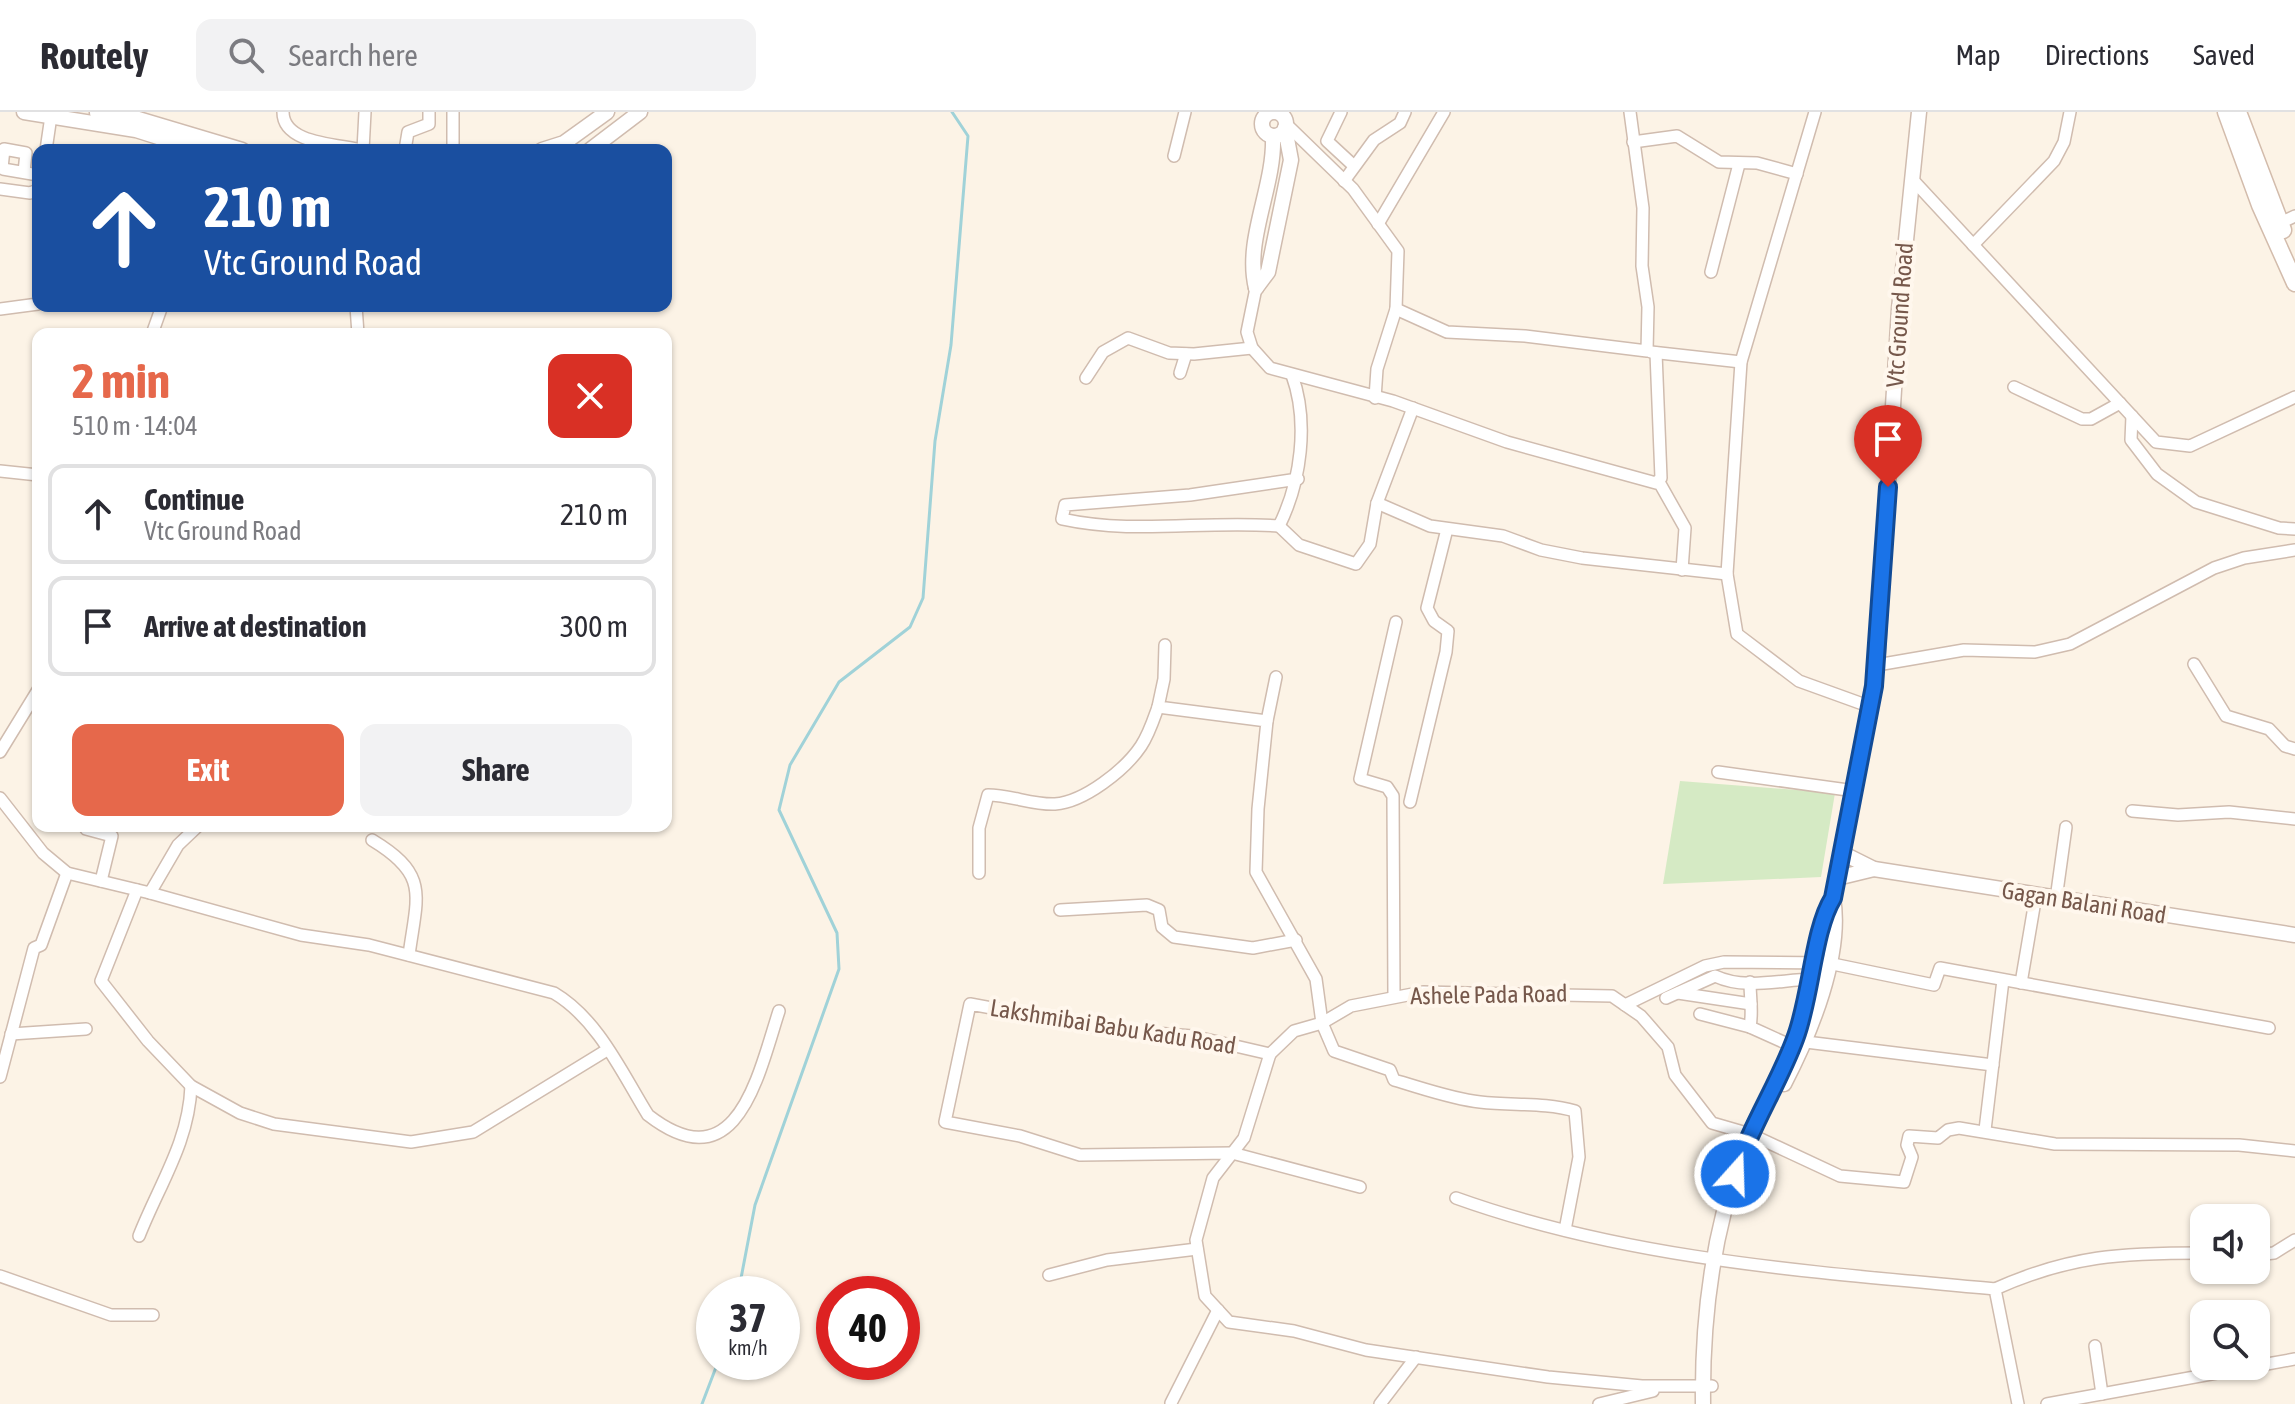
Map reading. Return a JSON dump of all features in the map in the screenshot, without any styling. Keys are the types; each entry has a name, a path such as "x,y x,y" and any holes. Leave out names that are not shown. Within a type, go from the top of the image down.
{"main road":[{"path":"2226,112 2260,205 2295,283"},
{"path":"2238,112 2287,220 2295,257"}],"street":[{"path":"24,112 51,116 98,115 214,144"},
{"path":"283,112 285,127 294,135 335,144"},
{"path":"362,144 365,112"},
{"path":"406,144 408,132 429,124 429,112"},
{"path":"453,112 453,144"},
{"path":"561,144 607,112"},
{"path":"598,144 640,112"},
{"path":"1174,156 1185,112"},
{"path":"1250,112 1262,123 1268,114 1281,123 1344,181 1398,251 1396,309 1377,369 1375,398"},
{"path":"1341,112 1327,141 1354,166"},
{"path":"1344,181 1374,140 1400,123 1405,112"},
{"path":"1378,224 1444,112"},
{"path":"1630,112 1643,208 1642,266 1652,352 1659,482 1686,532 1682,570"},
{"path":"1815,112 1741,362 1727,574 1737,634 1799,681 1871,707"},
{"name":"Vtc Ground Road","path":"1822,963 1825,911 1833,898 1877,665 1899,309 1919,112"},
{"path":"1973,245 2054,161 2064,142 2070,112"},
{"path":"47,144 51,116"},
{"path":"1281,123 1291,160 1268,272 1256,288 1247,332 1252,348 1270,368 1413,408 1507,442 1659,482"},
{"path":"176,136 189,144"},
{"path":"1633,142 1677,136 1719,162 1772,166 1797,174"},
{"path":"1711,272 1739,164"},
{"path":"24,172 32,174"},
{"path":"1912,179 2156,442 2190,446 2295,397"},
{"path":"0,189 32,192"},
{"path":"0,309 32,305"},
{"path":"1396,309 1447,332 1525,336 1741,362"},
{"path":"1086,378 1103,352 1128,338 1169,353 1252,348"},
{"path":"1180,373 1186,354"},
{"path":"1279,526 1298,479 1300,400 1292,375"},
{"path":"2014,387 2082,419 2091,419 2120,403"},
{"path":"1298,479 1190,495 1065,505 1062,519 1116,529 1225,522 1279,526 1299,545 1356,564 1370,544 1377,503 1413,408"},
{"path":"2132,416 2131,440 2157,474 2196,502 2279,528 2295,529"},
{"path":"0,471 32,474"},
{"path":"1377,503 1430,526 1503,536 1541,550 1582,558 1727,574"},
{"path":"1410,802 1446,652 1448,631 1434,621 1427,608 1447,529"},
{"path":"1877,665 1964,650 2035,652 2070,644 2214,568 2244,558 2295,550"},
{"path":"1394,997 1393,796 1387,787 1360,779 1396,622"},
{"path":"979,873 979,828 988,795 1047,804 1069,801 1104,781 1131,759 1150,731 1158,707 1164,679 1165,645"},
{"path":"2194,664 2226,716 2269,729 2285,746 2295,749"},
{"path":"1276,677 1267,721 1256,872 1316,979 1322,1023 1334,1051 1379,1064 1390,1070 1394,1080 1479,1102 1524,1102 1575,1111 1579,1157 1565,1230"},
{"path":"0,752 32,700"},
{"path":"1158,707 1267,721"},
{"path":"1718,772 1855,791"},
{"path":"0,798 43,853 67,873 301,935 409,955 554,993 574,1005 648,1115 678,1132 702,1138 716,1137 730,1127 759,1074 779,1011"},
{"path":"2132,811 2178,815 2229,812 2295,819"},
{"path":"2056,899 2066,827"},
{"path":"97,832 112,836 101,881"},
{"path":"150,893 178,845 192,832"},
{"path":"372,840 401,857 414,878 416,905 409,955"},
{"name":"Gagan Balani Road","path":"1842,853 1874,869 2295,935"},
{"name":"Gagan Balani Road","path":"1837,878 1874,869"},
{"path":"0,1077 34,948 41,945 67,873"},
{"path":"137,890 101,981 148,1041 191,1086 240,1113 274,1124 411,1142 433,1141 473,1132 607,1050"},
{"path":"2021,983 2036,895"},
{"path":"1060,910 1147,905 1159,910 1162,927 1174,937 1253,948 1296,940"},
{"path":"2269,1028 1940,968 1934,985 1822,963 1724,962 1705,966 1625,1005 1641,1016 1668,1047 1675,1075 1712,1123 1753,1135 1840,1176 1904,1182 1912,1157 1907,1145 1909,1136 1938,1138 1948,1130 1959,1128 2055,1144 2239,1145 2295,1151"},
{"path":"1799,1044 1812,979 1822,963"},
{"path":"1703,1404 1707,1386 1708,1330 1735,1174 1799,1044 1822,963"},
{"path":"1751,1004 1672,995 1715,976 1725,982 1771,985 1812,979"},
{"path":"1985,1130 2003,980"},
{"path":"1750,982 1753,1011 1750,1027"},
{"name":"Ashele Pada Road","path":"1270,1054 1294,1031 1322,1023 1351,1006 1423,992 1569,992 1612,996 1625,1005"},
{"name":"Lakshmibai Babu Kadu Road","path":"1218,1310 1205,1296 1197,1249 1213,1178 1244,1138 1270,1054 1192,1036 1106,1029 970,1004 945,1122 1020,1136 1080,1155 1232,1153"},
{"path":"1700,1014 1799,1044 1993,1065"},
{"path":"11,1034 86,1029"},
{"path":"139,1236 160,1182 184,1140 191,1086"},
{"path":"1232,1153 1360,1187"},
{"path":"1456,1198 1565,1230 1719,1262 1995,1289 2052,1266 2093,1256 2190,1253"},
{"path":"2270,1253 2295,1240"},
{"path":"1049,1275 1107,1260 1197,1249"},
{"path":"0,1276 111,1315 153,1315"},
{"path":"1995,1289 2018,1404"},
{"path":"1171,1403 1218,1310 1229,1322 1294,1331 1366,1350 1548,1377 1707,1386"},
{"path":"2095,1346 2102,1394"},
{"path":"1380,1404 1416,1357"},
{"path":"2270,1363 2295,1359"},
{"path":"2047,1404 2190,1378"},
{"path":"1599,1404 1673,1386"},
{"path":"1707,1386 1712,1404"}],"green space":[{"path":"1680,781 1835,793 1821,877 1663,884"}],"waterway":[{"path":"741,1276 755,1205 839,969 837,933 779,810 790,765 839,682 910,627 923,598 935,441 951,345 968,136 952,112"},
{"path":"702,1404 711,1380"}],"route":[{"path":"1735,1174 1741,1154 1795,1040 1809,994 1825,911 1833,898 1877,665 1888,487"}]}
